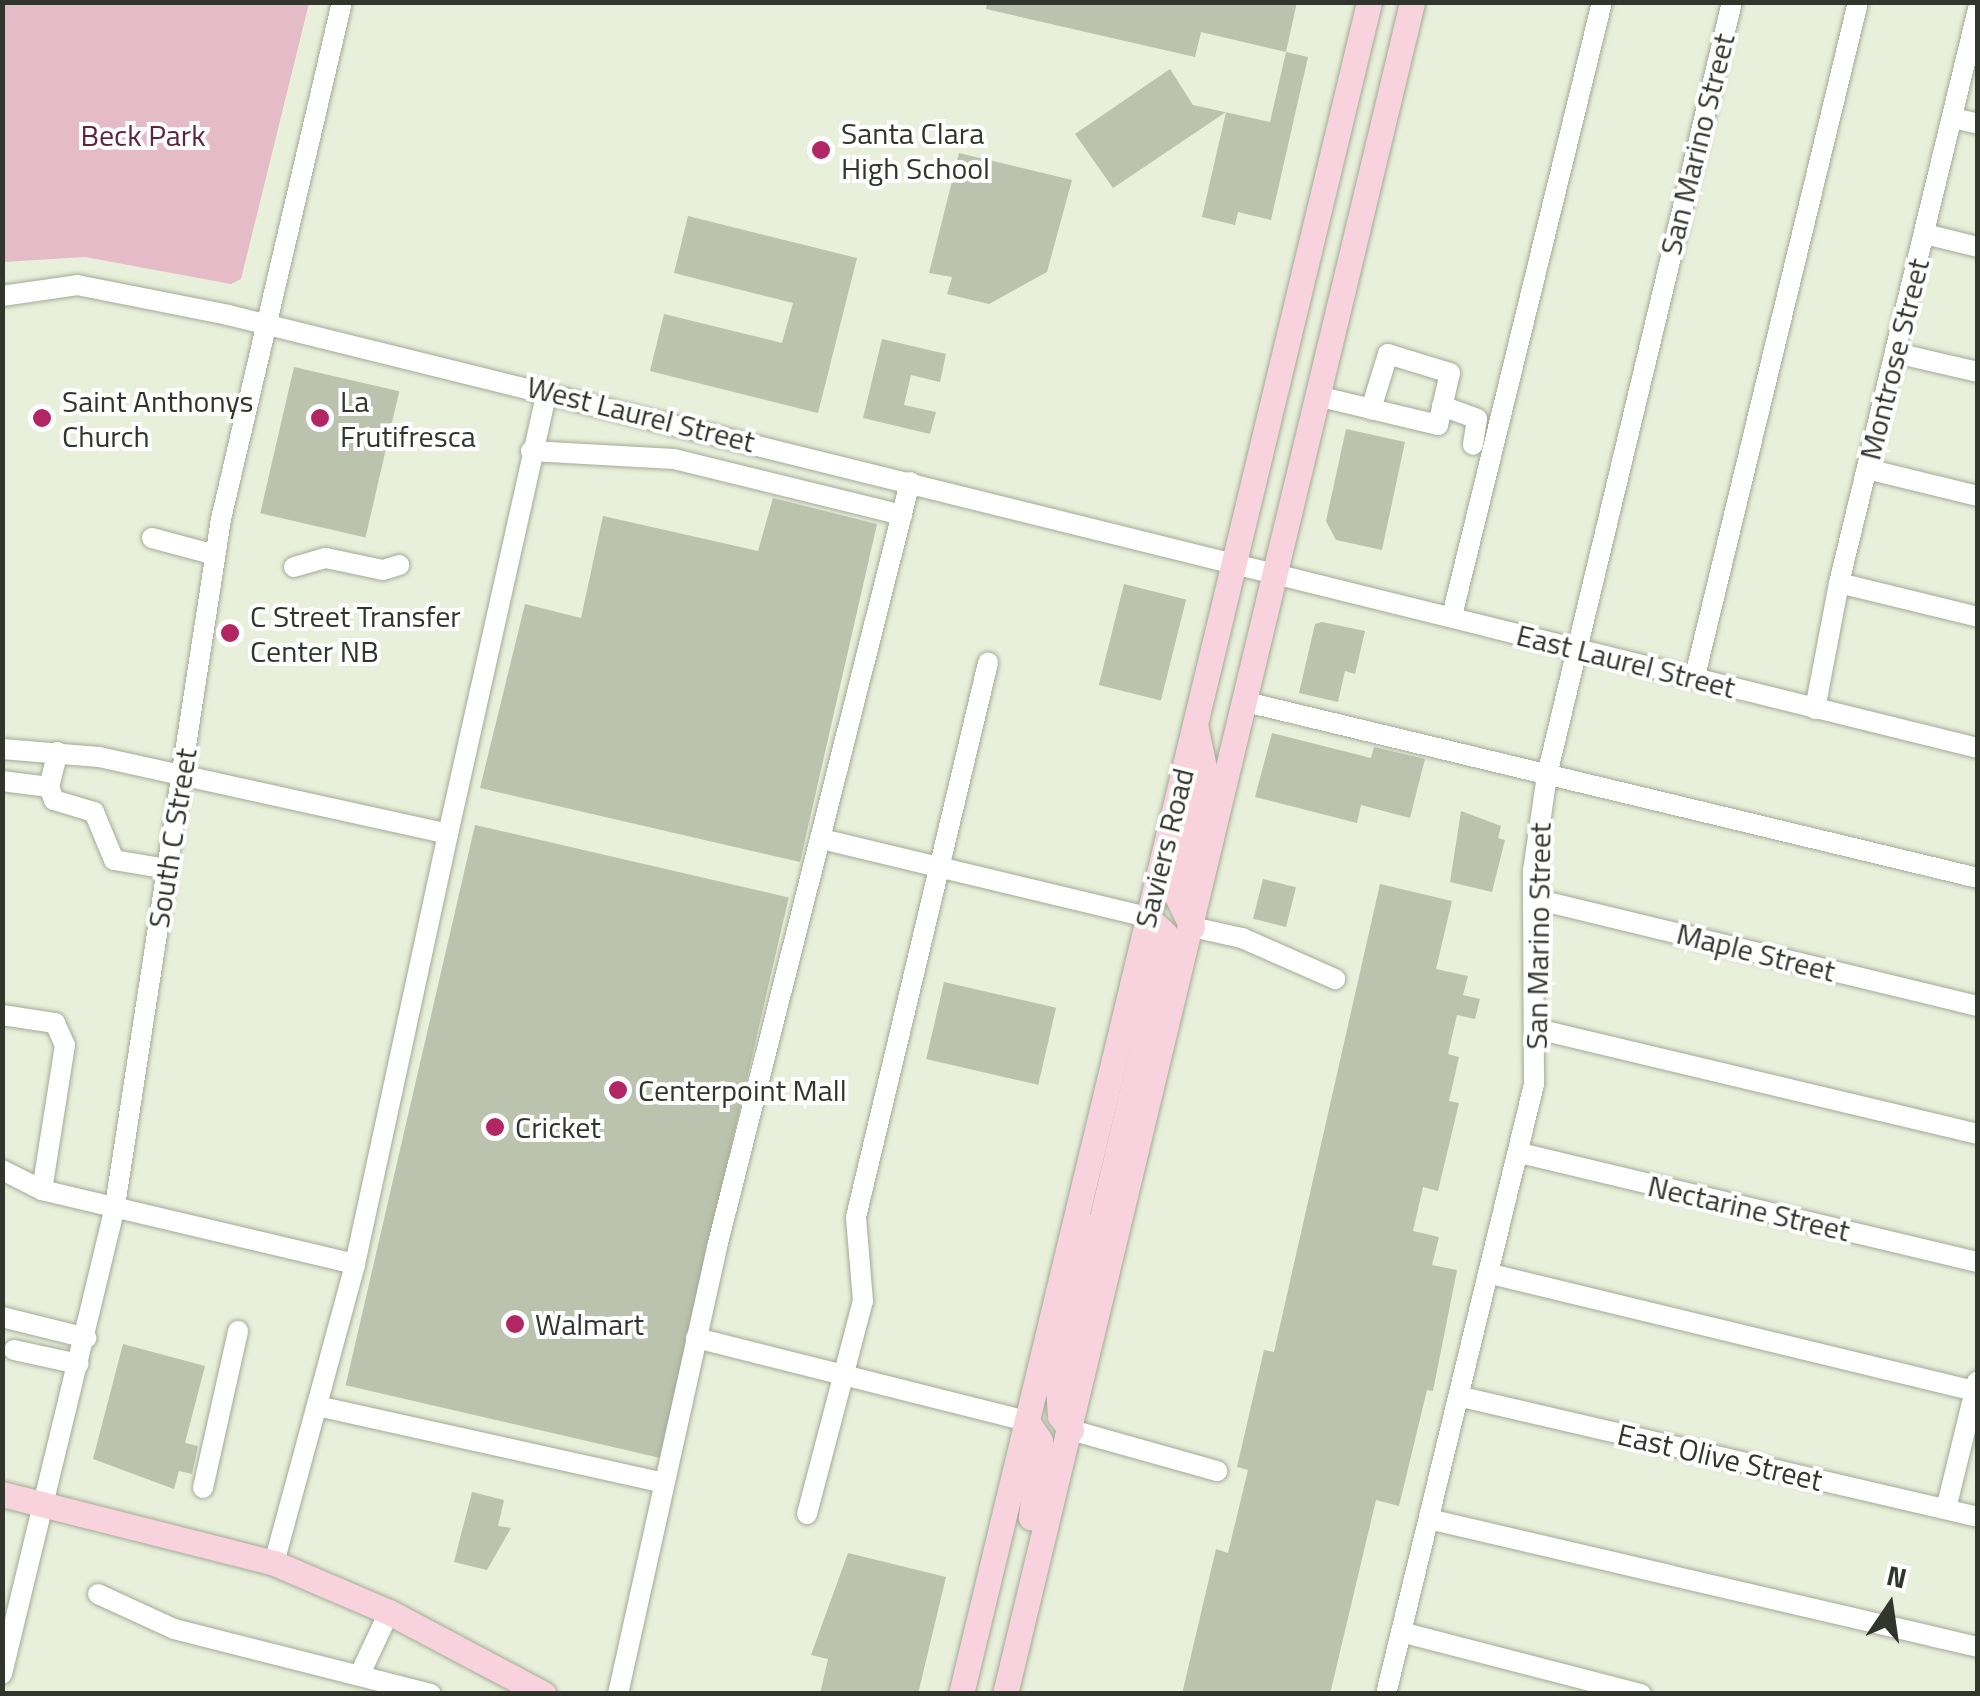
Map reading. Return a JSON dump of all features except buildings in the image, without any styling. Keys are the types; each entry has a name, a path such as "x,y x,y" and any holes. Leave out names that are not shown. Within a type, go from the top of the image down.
{"main road":[{"name":"Saviers Road","path":"961,1694 1369,2"},
{"name":"Saviers Road","path":"1005,1694 1412,2"},
{"path":"1192,926 1177,896 1205,772 1194,724"},
{"path":"1111,1264 1102,1222 1165,951 1165,934 1147,917"},
{"path":"1071,1430 1060,1416 1057,1378 1085,1260 1079,1203"},
{"path":"1027,1422 1040,1440 1041,1472 1024,1546 1029,1590"},
{"path":"2,1494 274,1564 389,1612 544,1694"}],"street":[{"name":"South C Street","path":"2,1674 116,1206 215,555 265,323 342,2"},
{"path":"1452,616 1602,2"},
{"name":"San Marino Street","path":"1386,1694 1433,1520 1520,1153 1537,1029 1537,827 1547,774 1573,650 1732,2"},
{"path":"1695,676 1858,2"},
{"name":"Montrose Street","path":"1815,709 1838,583 1978,9"},
{"path":"1952,118 1978,124"},
{"path":"1924,234 1978,247"},
{"name":"West Laurel Street","path":"2,296 77,285 265,323 1275,574"},
{"path":"2,310 2,318"},
{"path":"1896,352 1978,372"},
{"path":"1317,396 1370,409 1438,425 1446,367 1388,354 1370,409"},
{"path":"274,1564 355,1264 547,391"},
{"path":"1442,406 1477,420 1473,446"},
{"path":"531,451 552,448 609,457 674,458 902,514"},
{"path":"1867,469 1978,496"},
{"path":"618,1694 696,1338 910,482"},
{"path":"152,538 215,555"},
{"path":"294,567 326,558 383,570 400,565"},
{"name":"East Laurel Street","path":"1275,574 1978,748"},
{"path":"1838,583 1978,617"},
{"path":"807,1514 848,1373 863,1301 856,1217 988,663"},
{"path":"1246,702 1978,878"},
{"path":"4,744 182,773 448,834"},
{"path":"58,752 50,787 54,800 94,812 114,860 168,869"},
{"path":"2,781 50,787"},
{"path":"822,839 1147,917"},
{"name":"Maple Street","path":"1535,899 1978,1006"},
{"path":"1192,926 1242,938 1335,980"},
{"path":"2,1015 55,1022 65,1046 42,1190"},
{"path":"1537,1029 1978,1134"},
{"name":"Nectarine Street","path":"1520,1153 1978,1262"},
{"path":"2,1170 42,1190 355,1264"},
{"path":"1491,1274 1976,1386 1946,1509"},
{"path":"2,1316 86,1338"},
{"path":"203,1488 238,1330"},
{"path":"696,1338 848,1373 1027,1422"},
{"path":"14,1350 79,1364"},
{"name":"East Olive Street","path":"1462,1397 1978,1517"},
{"path":"316,1406 663,1483"},
{"path":"1071,1430 1216,1471"},
{"path":"1433,1520 1978,1647"},
{"path":"98,1594 174,1629 430,1694"},
{"path":"360,1674 389,1612"},
{"path":"1401,1632 1641,1694"}],"green space":[{"name":"Beck Park","path":"3,2 309,3 241,279 231,284 85,257 3,262"}],"place":[{"name":"Santa Clara High School","path":"821,150"},
{"name":"Saint Anthonys Church","path":"42,418"},
{"name":"La Frutifresca","path":"320,418"},
{"name":"C Street Transfer Center NB","path":"230,633"},
{"name":"Centerpoint Mall","path":"618,1090"},
{"name":"Cricket","path":"495,1127"},
{"name":"Walmart","path":"515,1324"}]}
